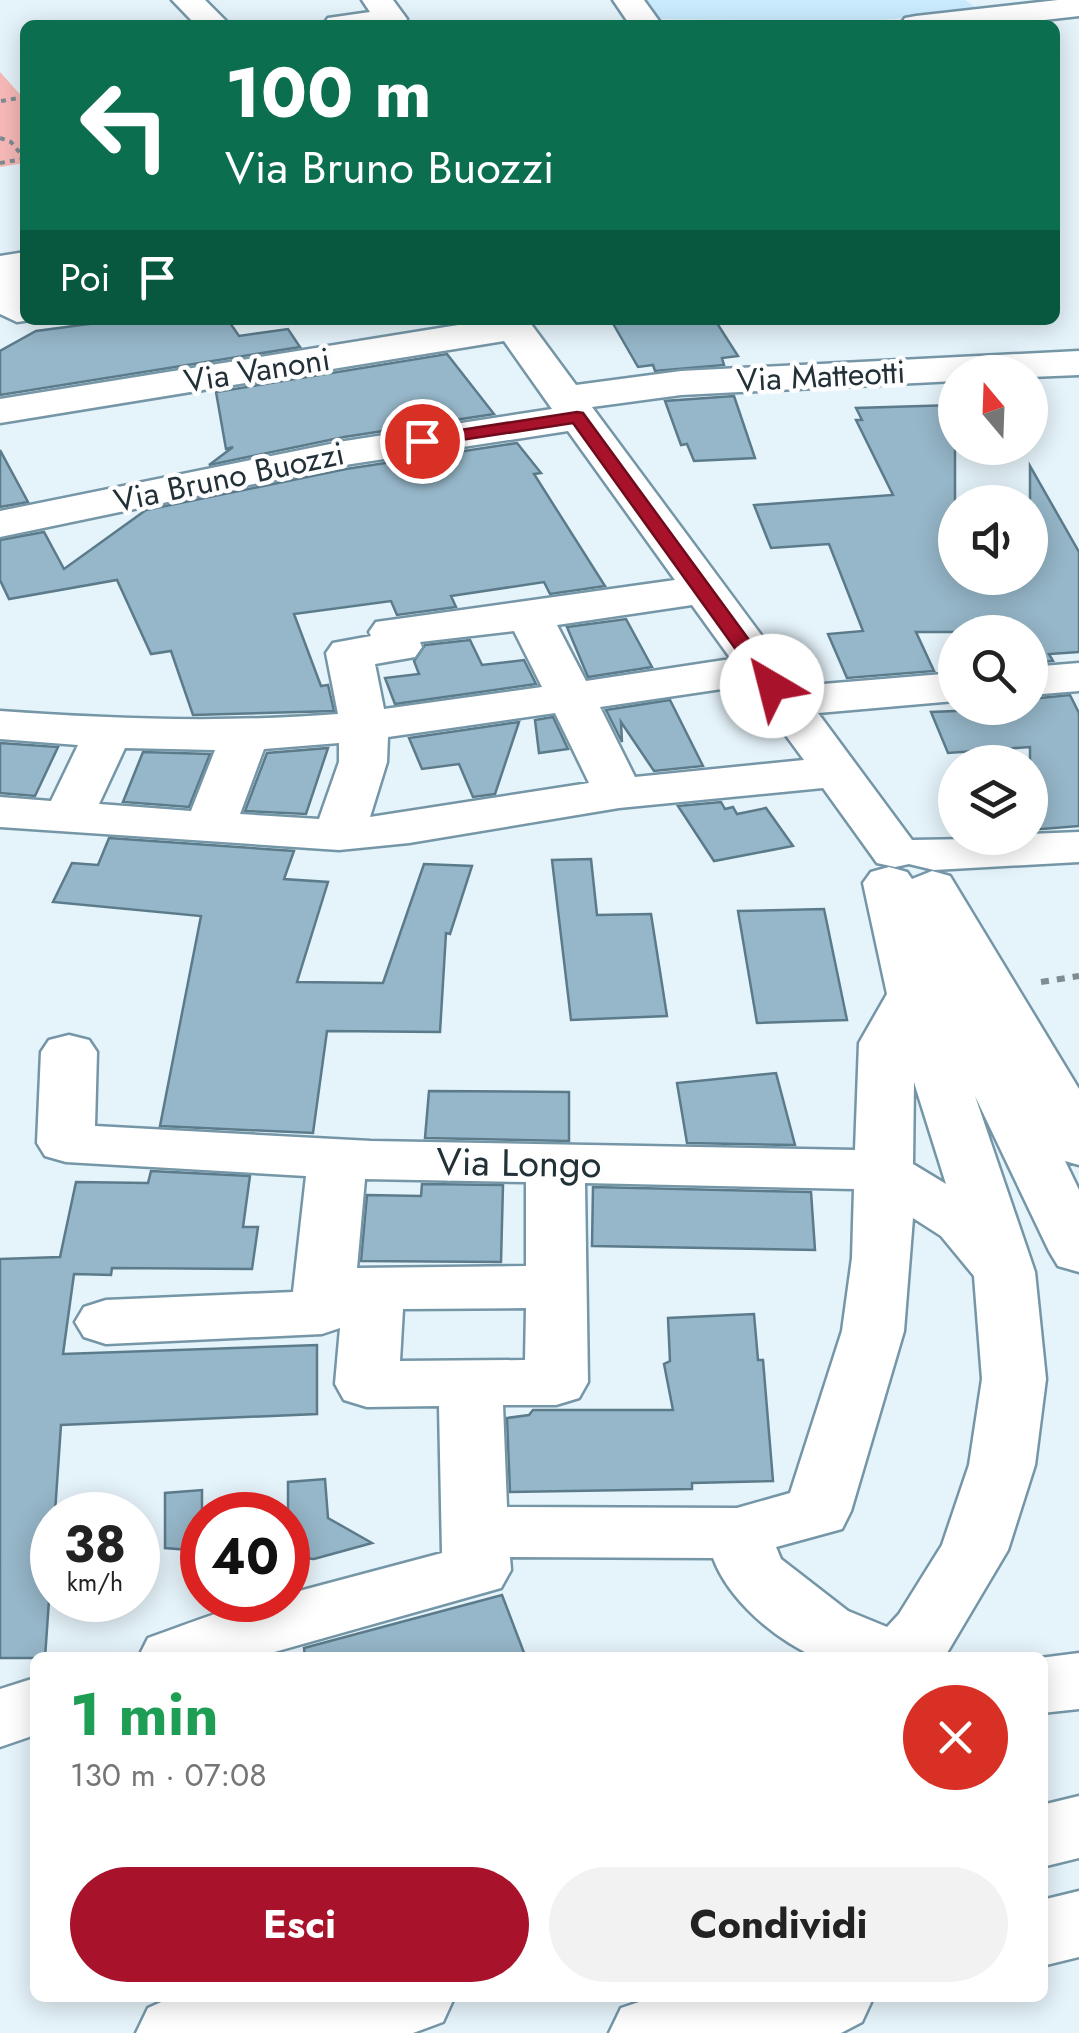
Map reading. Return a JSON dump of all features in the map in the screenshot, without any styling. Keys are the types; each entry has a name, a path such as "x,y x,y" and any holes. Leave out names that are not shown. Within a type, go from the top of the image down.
{"street":[{"path":"187,0 209,20"},
{"path":"377,0 392,19 383,20"},
{"path":"960,20 1076,7"},
{"path":"11,265 14,312"},
{"name":"Via Vanoni","path":"0,411 505,325"},
{"path":"512,325 909,872 1079,1146"},
{"name":"Via Matteotti","path":"570,408 681,383 1079,363"},
{"name":"Via Bruno Buozzi","path":"0,524 570,408"},
{"path":"339,835 363,762 364,726 349,653 399,647 392,632 529,615 695,579"},
{"path":"336,620 695,579"},
{"path":"529,615 618,793"},
{"path":"1048,680 1079,677"},
{"path":"0,725 245,736 364,726 571,697 772,686 938,687"},
{"path":"68,817 108,732"},
{"path":"210,827 245,736"},
{"path":"0,812 339,835 618,793 836,772"},
{"path":"909,872 934,855 1079,846"},
{"path":"737,1533 754,1574 822,1630 904,1650 974,1550 1002,1465 1014,1380 1004,1272 914,994 909,872"},
{"path":"475,1532 737,1533 818,1512 873,1332 882,1258 887,1043 914,994"},
{"name":"Via Longo","path":"69,1052 66,1142 211,1156 882,1170"},
{"path":"1041,1082 1079,1251"},
{"path":"337,1160 349,1289 367,1384 556,1382 555,1163"},
{"path":"882,1170 962,1222 1004,1272"},
{"path":"106,1322 322,1312 349,1289 557,1287"},
{"path":"190,1652 252,1630 478,1570 470,1383"},
{"path":"1048,1684 1079,1681"},
{"path":"0,1718 30,1708"},
{"path":"1048,1835 1079,1827"},
{"path":"1048,1932 1079,1924"},
{"path":"176,2033 239,2002"},
{"path":"296,2033 401,2002"},
{"path":"649,2033 769,2002"},
{"path":"766,2033 826,2002"}],"path":[{"path":"0,100 4,108 0,111"}],"shaded area":[{"path":"646,0 965,0 978,9 882,20 659,19"},
{"path":"0,72 20,94 20,164 0,167"}],"building":[{"path":"81,325 231,325 239,336 288,329 300,347 0,395 0,351 36,331"},
{"path":"614,325 718,325 738,356 722,358 724,365 655,371 653,365 638,367"},
{"path":"447,354 494,414 344,437 209,465 233,447 226,449 216,392"},
{"path":"734,396 755,458 694,461 687,444 681,445 665,401"},
{"path":"938,406 938,465 955,465 955,485 938,485 938,595 1048,595 1048,498 1079,552 1079,652 1049,654 1053,661 1048,661 1048,615 938,615 938,632 916,632 934,671 847,678 828,634 863,631 829,544 771,548 754,505 893,495 856,420 862,420 856,408"},
{"path":"517,443 541,473 534,474 605,586 550,594 544,582 451,596 456,607 397,615 391,601 294,614 321,686 328,685 334,711 193,715 171,651 151,654 117,580 9,599 0,580 0,540 44,532 64,569 146,510 346,469"},
{"path":"0,450 28,502 0,507"},
{"path":"1030,466 1041,485 1030,485"},
{"path":"626,619 652,667 588,677 567,627"},
{"path":"470,640 482,665 524,660 536,684 395,704 385,678 419,674 414,661 425,645"},
{"path":"1070,695 1079,713 1079,826 1048,829 1048,745 945,745 931,712 938,712 938,725 1048,725 1048,697"},
{"path":"670,700 703,766 654,771 621,722 622,742 606,710"},
{"path":"553,717 568,749 539,753 535,720"},
{"path":"519,722 495,794 473,797 459,764 422,769 409,738"},
{"path":"0,743 58,747 35,796 0,793"},
{"path":"328,748 306,814 245,811 267,753"},
{"path":"143,752 210,754 189,807 123,802"},
{"path":"721,802 725,809 733,807 737,814 766,808 793,846 714,861 678,806"},
{"path":"109,838 294,851 284,879 328,882 297,982 383,983 424,864 472,866 450,934 446,933 440,1032 327,1031 313,1133 160,1126 201,916 53,902 72,863 98,865"},
{"path":"591,859 597,915 651,914 667,1016 571,1020 552,860"},
{"path":"824,909 847,1020 757,1023 738,911"},
{"path":"776,1073 795,1145 687,1143 677,1083"},
{"path":"429,1091 569,1092 569,1141 425,1138"},
{"path":"151,1171 250,1176 243,1227 258,1227 252,1269 112,1268 111,1275 74,1274 63,1354 317,1345 317,1414 61,1425 56,1492 30,1492 30,1622 47,1622 45,1652 30,1652 30,1658 0,1658 0,1259 60,1257 76,1182 148,1183"},
{"path":"422,1184 503,1185 501,1262 361,1261 367,1195 421,1196"},
{"path":"593,1187 811,1192 815,1250 592,1246"},
{"path":"754,1314 758,1360 763,1360 773,1481 692,1483 692,1489 510,1492 507,1418 529,1415 533,1410 673,1410 664,1364 670,1361 668,1318"},
{"path":"325,1479 328,1518 372,1543 310,1559 310,1492 288,1492 288,1482"},
{"path":"202,1490 180,1492 180,1549 165,1548 165,1493"},
{"path":"502,1595 524,1652 304,1652 304,1648"}],"route":[{"path":"422,441 577,417 772,686"}]}
